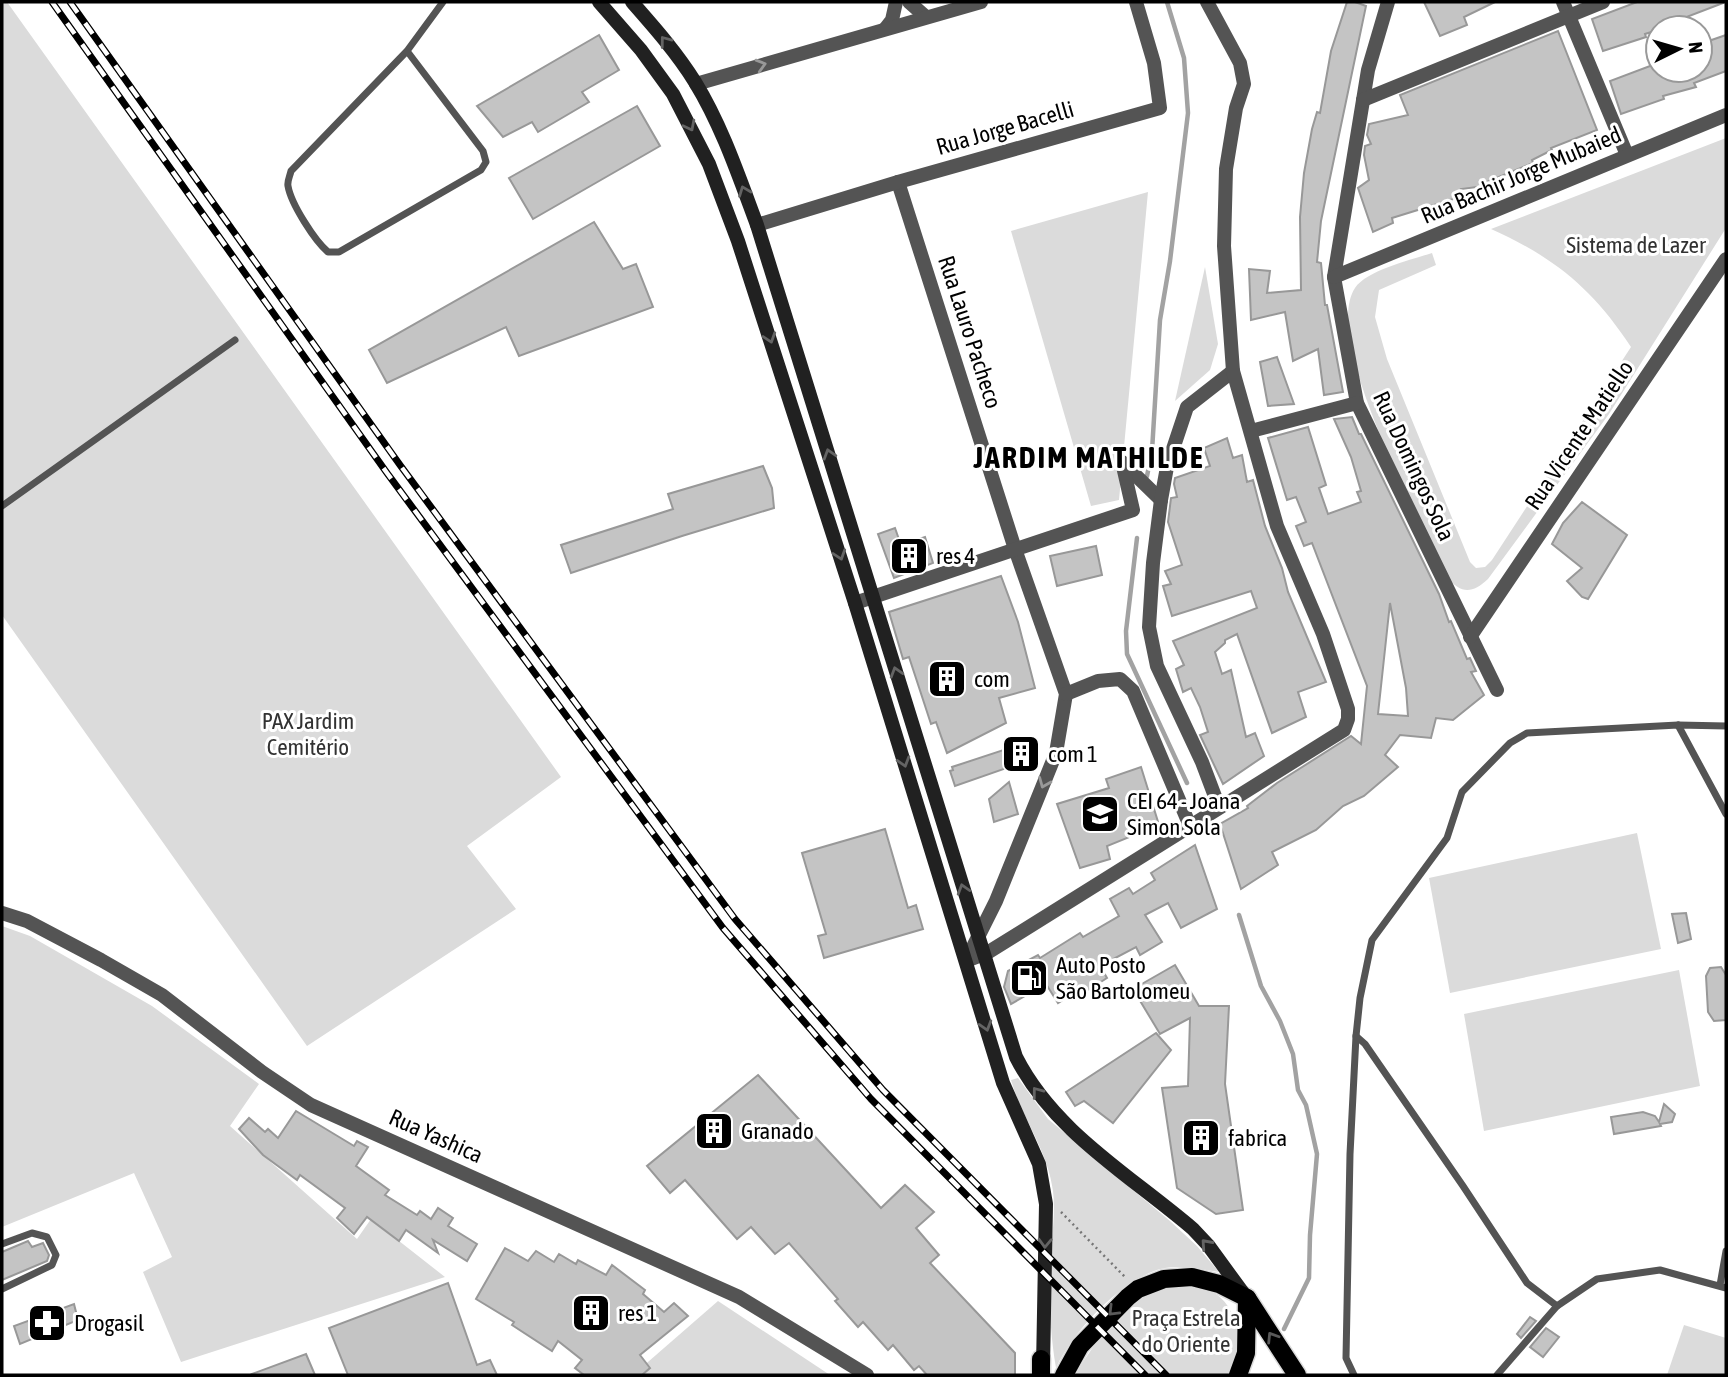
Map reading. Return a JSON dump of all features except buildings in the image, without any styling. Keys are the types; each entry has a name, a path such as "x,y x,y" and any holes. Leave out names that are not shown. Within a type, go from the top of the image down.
{"main road":[{"path":"599,2 673,94 714,176 738,241 855,603 1003,1083 1039,1164 1046,1204 1042,1370"},
{"path":"632,2 661,35 696,84 724,140 757,225 878,595 983,954 1016,1057 1038,1093 1072,1131 1193,1229 1216,1255 1297,1375"},
{"path":"654,68 675,79 696,84"},
{"path":"1064,1375 1072,1357 1088,1336 1138,1289 1164,1279 1192,1277 1219,1284 1247,1298"},
{"path":"1238,1375 1247,1353 1247,1298"}],"street":[{"path":"885,29 892,20 896,2"},
{"path":"909,2 926,17"},
{"path":"696,84 981,2"},
{"name":"Rua Jorge Bacelli","path":"757,225 1160,108 1154,63 1136,2"},
{"path":"966,961 983,954 1343,730 1348,719 1348,709 1323,634 1277,526 1233,371 1224,246 1226,181 1236,108 1244,84 1240,63 1207,2"},
{"name":"Rua Domingos Sola","path":"1388,2 1368,69 1334,277 1357,403 1497,690"},
{"path":"1363,100 1566,9 1602,2"},
{"path":"1566,9 1627,155"},
{"name":"Rua Bachir Jorge Mubaied","path":"1334,277 1726,116"},
{"name":"Rua Lauro Pacheco","path":"898,182 1015,549 1066,694"},
{"name":"Rua Vicente Matiello","path":"1470,636 1726,259"},
{"path":"1219,807 1202,762 1157,666 1149,627 1153,563 1167,467 1187,407 1233,371"},
{"path":"1251,431 1357,403"},
{"path":"855,603 1133,510 1122,462 1161,500"},
{"path":"966,961 996,901 1056,753 1066,694 1098,681 1120,680 1133,691 1190,826"},
{"name":"Rua Yashica","path":"2,913 27,921 162,996 262,1072 311,1105 740,1297 867,1375"}],"lane":[{"path":"407,51 483,151 486,162 481,170 339,252 328,252 319,244 292,197 287,184 292,171 407,51 443,2"},
{"path":"2,506 235,340"},
{"path":"1678,725 1726,814"},
{"path":"1354,1375 1346,1358 1350,1154 1356,1036 1360,998 1372,940 1447,838 1462,792 1510,743 1527,733 1678,725 1726,726"},
{"path":"1356,1036 1365,1044 1527,1283 1557,1306"},
{"path":"2,1244 32,1233 47,1237 56,1255 52,1265 2,1289"},
{"path":"1497,1375 1557,1306 1597,1279 1660,1270 1723,1286 1726,1251"}],"path":[{"path":"1046,1204 1054,1205 1138,1289"}],"green space":[{"name":"PAX Jardim Cemitério","path":"2,2 7,2 561,777 467,846 516,909 307,1046 2,615"},
{"name":"Sistema de Lazer","path":"1726,138 1726,228 1609,414 1488,579 1472,589 1457,587 1447,577 1417,517 1379,432 1363,388 1352,347 1348,313 1355,288 1379,271 1432,253 1436,265 1379,290 1375,317 1387,359 1470,562 1476,568 1485,567 1631,347 1602,308 1570,277 1534,251 1491,229"},
{"path":"1148,192 1119,500 1091,506 1011,231"},
{"path":"1205,267 1218,344 1210,370 1175,401"},
{"path":"1637,833 1661,949 1450,993 1429,878"},
{"path":"2,926 30,936 152,1006 259,1084 230,1126 357,1239 371,1219 445,1277 181,1362 143,1272 172,1257 134,1173 2,1227"},
{"path":"1679,970 1700,1086 1484,1131 1464,1014"},
{"path":"1018,1078 1048,1119 1170,1221 1197,1246 1219,1272 1186,1267 1165,1268 1133,1282 1117,1293 1087,1322 1056,1368 1050,1304 1053,1191 1046,1162 1011,1080"},
{"name":"Praça Estrela do Oriente","path":"1175,1285 1199,1286 1215,1293 1231,1312 1237,1337 1234,1363 1229,1375 1075,1375 1097,1342 1128,1306 1148,1292"},
{"path":"718,1301 830,1375 633,1375"},
{"path":"1684,1325 1726,1338 1726,1375 1667,1375"}],"waterway":[{"path":"1147,476 1152,451 1160,320 1188,113 1184,58 1167,2"},
{"path":"1137,538 1126,631 1127,654 1187,783"},
{"path":"1239,915 1261,986 1280,1021 1293,1054 1298,1090 1306,1105 1317,1154 1309,1278 1284,1329"}],"railway":[{"path":"52,2 387,473 723,928 871,1099 1145,1375"},
{"path":"70,2 400,465 735,919 883,1090 1166,1375"}],"place":[{"name":"res 4","path":"909,556"},
{"name":"com","path":"947,679"},
{"name":"com 1","path":"1021,754"},
{"name":"CEI 64 - Joana Simon Sola","path":"1100,814"},
{"name":"Auto Posto São Bartolomeu","path":"1029,978"},
{"name":"Granado","path":"714,1131"},
{"name":"fabrica","path":"1201,1138"},
{"name":"res 1","path":"591,1313"},
{"name":"Drogasil","path":"47,1323"}],"district":[{"name":"JARDIM MATHILDE","path":"1089,458"}]}
